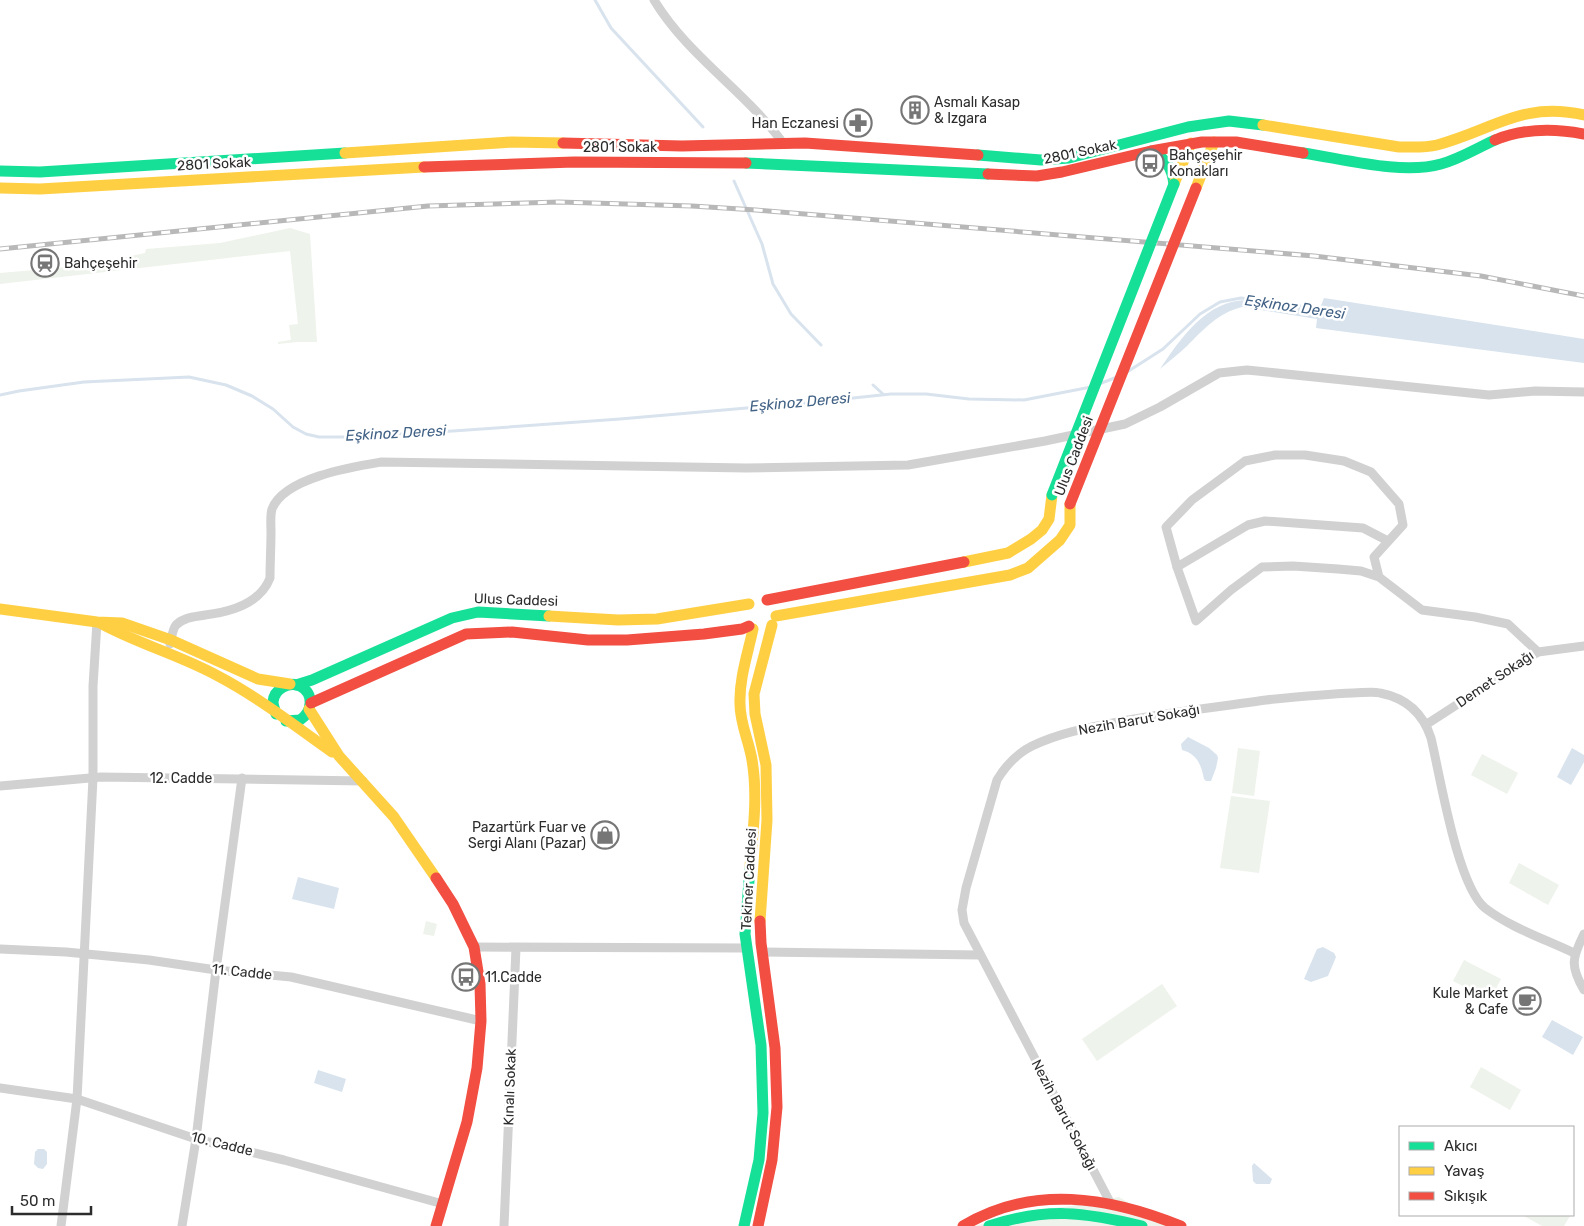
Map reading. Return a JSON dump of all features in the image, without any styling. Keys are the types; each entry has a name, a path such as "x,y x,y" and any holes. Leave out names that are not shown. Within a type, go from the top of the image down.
{"street":[{"path":"654,0 665,19 677,33 756,110 783,143 784,149 781,153 748,155 731,162"},
{"path":"1191,143 1197,136 1226,127 1339,144 1399,147 1435,145 1502,119 1529,113 1564,110 1584,115"},
{"name":"2801 Sokak","path":"0,171 40,172 512,142 682,146 783,143 1042,160 1069,158 1188,127 1236,121 1399,147"},
{"path":"1188,127 1206,132 1212,137 1214,142"},
{"name":"2801 Sokak","path":"0,188 40,188 481,164 731,162 1037,176 1062,172 1151,150 1191,143 1214,142 1236,142 1392,167 1417,168 1440,164 1461,157 1510,135 1545,130 1566,130 1584,134"},
{"name":"Ulus Caddesi","path":"310,706 466,634 481,631 589,640 642,640 751,627 764,630 774,620 1010,574 1028,568 1060,540 1070,526 1070,504 1214,142"},
{"name":"Ulus Caddesi","path":"293,684 312,680 467,613 478,612 618,620 648,619 749,604 757,599 767,600 1008,553 1026,543 1049,519 1052,495 1191,143"},
{"path":"1151,150 1160,154 1169,165 1173,172 1174,184"},
{"path":"169,646 174,627 181,621 230,611 260,596 270,578 271,511 277,500 285,492 304,482 354,466 381,462 746,468 908,465 1045,441 1125,424 1160,407 1219,373 1247,370 1489,395 1535,390 1584,392"},
{"name":"Demet Sokağı","path":"1379,577 1374,557 1403,525 1399,504 1371,472 1344,462 1305,455 1274,456 1245,461 1192,500 1166,527 1177,567 1196,621 1262,566 1293,566 1361,571 1379,577 1422,610 1475,617 1508,624 1538,652 1427,724"},
{"path":"1177,567 1248,525 1265,521 1363,528 1388,541"},
{"path":"767,600 774,606 774,620"},
{"path":"749,604 746,608 745,618 751,627"},
{"path":"0,609 97,622 118,634 169,646 258,679 293,684 306,691 310,706 321,730 339,756 394,817 418,850 453,904 474,948 480,984 481,1021 477,1068 467,1122 436,1226"},
{"name":"Tekiner Caddesi","path":"758,1226 772,1160 777,1107 776,1048 762,952 760,921 767,803 764,756 755,714 754,694 774,620"},
{"path":"61,1226 77,1099 93,778 97,622"},
{"name":"Tekiner Caddesi","path":"744,1226 759,1160 763,1095 761,1045 746,948 745,921 754,799 752,760 744,731 740,704 751,627"},
{"path":"169,646 202,667 245,690 276,714 339,756"},
{"path":"1538,652 1584,646"},
{"path":"276,714 273,708 275,695 278,690 293,684"},
{"name":"Nezih Barut Sokağı","path":"1111,1204 964,923 962,910 966,888 997,780 1005,766 1013,758 1031,746 1075,730 1159,714 1315,694 1378,692 1390,696 1406,703 1427,724 1456,845 1464,874 1472,892 1484,907 1506,921 1574,954"},
{"path":"286,721 298,721 307,714 310,706"},
{"name":"12. Cadde","path":"0,786 93,778 242,778 363,781"},
{"path":"182,1226 196,1139 216,970 242,778"},
{"path":"1584,934 1574,954 1575,974 1584,990"},
{"path":"474,948 746,948"},
{"name":"Kınalı Sokak","path":"504,1226 516,948"},
{"name":"11. Cadde","path":"0,949 149,960 216,970 291,977 481,1021"},
{"path":"762,952 980,955"},
{"name":"10. Cadde","path":"0,1088 77,1099 196,1139 284,1160 443,1204"},
{"path":"963,1226 984,1214 1020,1202 1064,1198 1111,1204 1182,1226"},
{"path":"1111,1204 1117,1220"},
{"path":"989,1226 1013,1218 1048,1213 1084,1214 1142,1226"}],"shaded area":[{"path":"290,228 310,234 317,342 278,344 278,342 291,340 289,325 298,324 290,251 0,284 0,273 90,265 145,253 146,249 220,243"},
{"path":"1238,748 1260,751 1254,796 1232,793"},
{"path":"1482,754 1518,773 1507,794 1471,775"},
{"path":"1231,796 1270,801 1259,873 1220,868"},
{"path":"1519,863 1559,885 1548,905 1509,883"},
{"path":"426,921 437,924 434,936 423,934"},
{"path":"1464,960 1501,979 1490,1000 1453,981"},
{"path":"1162,984 1177,1006 1097,1061 1082,1039"},
{"path":"1481,1067 1521,1090 1510,1110 1470,1087"},
{"path":"1119,1197 1167,1226 975,1226 1021,1212 1071,1206"},
{"path":"1524,1216 1570,1216 1564,1226 1542,1226"}],"water":[{"path":"1324,298 1584,339 1584,363 1316,328 1317,319 1242,307 1226,313 1212,322 1160,369 1186,333 1208,313 1220,306 1234,301 1249,300 1320,308"},
{"path":"1188,737 1209,748 1217,755 1216,768 1211,781 1204,779 1198,760 1182,750 1181,744"},
{"path":"1572,748 1584,755 1584,762 1571,785 1557,777"},
{"path":"298,877 339,888 334,909 292,899"},
{"path":"1323,947 1334,953 1336,957 1328,976 1311,982 1304,979 1317,949"},
{"path":"1552,1020 1583,1037 1573,1055 1542,1037"},
{"path":"318,1070 346,1079 342,1092 314,1083"},
{"path":"38,1149 44,1149 47,1152 47,1164 43,1169 38,1168 34,1164 35,1152"},
{"path":"1254,1163 1272,1179 1270,1184 1256,1184 1253,1181 1252,1166"}],"waterway":[{"path":"595,0 611,28 703,127"},
{"path":"734,181 762,244 773,284 791,314 821,345"},
{"name":"Eşkinoz Deresi","path":"1127,372 1163,349 1200,314 1220,302 1241,298 1315,308"},
{"name":"Eşkinoz Deresi","path":"0,395 84,382 189,377 226,385 252,396 273,409 293,427 306,434 319,437 344,437 366,434 453,431 620,419 891,394 926,394 969,399 1024,400 1091,387"},
{"name":"Eşkinoz Deresi","path":"1099,384 1117,377"},
{"path":"873,385 883,394"}],"railway":[{"path":"0,249 428,206 559,202 756,210 1314,256 1481,276 1584,296"}],"traffic: fast":[{"path":"978,155 1041,160 1069,158 1188,127 1229,121 1263,125"},
{"path":"1303,153 1373,165 1409,168 1426,167 1455,159 1495,140"},
{"path":"1151,151 1161,157 1167,164 1172,173 1174,184"},
{"path":"0,171 40,172 345,153"},
{"path":"746,163 988,174"},
{"path":"1052,495 1174,184"},
{"path":"296,685 312,680 452,618 478,612 549,616"},
{"path":"276,714 273,702 279,690 287,685 296,685 305,689 310,698 307,712 300,720 286,721"},
{"path":"744,1226 759,1160 763,1113 761,1045 745,934 750,867"},
{"path":"989,1226 1029,1216 1047,1214 1102,1217 1142,1226"}],"traffic: slow":[{"path":"1263,125 1399,147 1428,147 1457,139 1525,114 1562,112 1584,115"},
{"path":"345,153 512,142 563,143"},
{"path":"1196,188 1214,142"},
{"path":"1174,184 1191,143"},
{"path":"0,188 40,189 424,167"},
{"path":"964,562 1008,553 1031,539 1042,530 1049,519 1052,495"},
{"path":"776,616 1010,575 1028,568 1060,540 1070,525 1070,504"},
{"path":"549,616 618,620 657,619 749,604"},
{"path":"0,609 97,622 122,623 171,640 258,679 290,684"},
{"path":"100,623 204,669 233,684 332,752"},
{"path":"760,921 767,820 766,765 755,714 754,694 772,625"},
{"path":"750,867 755,787 751,753 741,719 740,695 742,676 753,629"},
{"path":"309,709 339,756 394,817 436,878"}],"traffic: jam":[{"path":"1495,140 1517,133 1539,130 1584,134"},
{"path":"988,174 1037,176 1202,142 1236,142 1303,153"},
{"path":"563,143 682,146 805,143 978,155"},
{"path":"424,167 574,162 746,163"},
{"path":"1070,504 1196,188"},
{"path":"767,600 964,562"},
{"path":"311,703 466,634 512,632 588,640 627,640 704,634 742,629 749,626"},
{"path":"436,878 453,904 474,947 480,984 481,1021 477,1068 467,1122 436,1226"},
{"path":"758,1226 772,1160 777,1107 775,1048 761,943 760,921"},
{"path":"963,1226 990,1213 1016,1204 1071,1199 1099,1202 1126,1208 1181,1226"}],"place":[{"name":"Asmalı Kasap & Izgara","path":"915,110"},
{"name":"Han Eczanesi","path":"858,123"},
{"name":"Bahçeşehir Konakları","path":"1150,163"},
{"name":"Bahçeşehir","path":"45,263"},
{"name":"Pazartürk Fuar ve Sergi Alanı (Pazar)","path":"605,835"},
{"name":"11.Cadde","path":"466,977"},
{"name":"Kule Market & Cafe","path":"1527,1001"}]}
